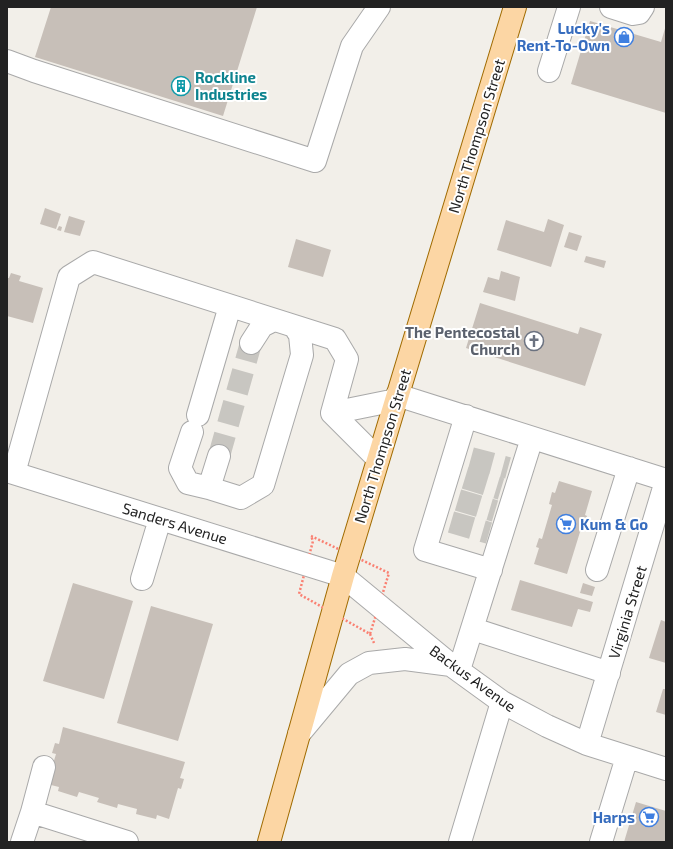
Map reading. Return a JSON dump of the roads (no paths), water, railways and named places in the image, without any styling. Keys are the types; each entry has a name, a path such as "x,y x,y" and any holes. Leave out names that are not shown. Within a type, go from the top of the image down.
{"main road":[{"name":"North Thompson Street","path":"269,842 343,576 515,7"}],"street":[{"path":"7,61 34,72 315,161 352,46 379,7"},
{"path":"549,71 569,7"},
{"path":"611,7 633,14 639,13 643,7"},
{"path":"10,472 69,277 93,262 335,339 347,359 332,413"},
{"path":"230,306 180,468 188,483 241,498 263,485 302,355 300,335 284,323 262,326 251,343"},
{"path":"332,413 397,397 466,416 666,480"},
{"path":"332,413 378,459"},
{"path":"466,416 463,455 444,519 425,550 491,570"},
{"path":"299,734 349,674 369,663 405,660 455,667 473,629 491,570 495,535 515,470 532,438"},
{"path":"209,488 219,456"},
{"path":"597,570 629,468"},
{"name":"Sanders Avenue","path":"10,472 343,576"},
{"name":"Virginia Street","path":"587,744 666,480"},
{"path":"142,579 160,519"},
{"name":"Backus Avenue","path":"343,576 455,667 502,702 547,726 587,744 666,769"},
{"path":"473,629 609,673"},
{"path":"460,842 502,702"},
{"path":"601,842 627,757"},
{"path":"22,842 44,767"},
{"path":"32,812 127,842"},
{"path":"7,835 10,842"}],"tunnel":[{"path":"219,456 251,343"},
{"path":"471,458 508,468"},
{"path":"465,478 501,489"},
{"path":"458,500 495,511"},
{"path":"451,522 489,533"}],"place":[{"name":"Lucky's Rent-To-Own","path":"624,37"},
{"name":"Rockline Industries","path":"181,86"},
{"name":"The Pentecostal Church","path":"534,341"},
{"name":"Kum & Go","path":"566,524"},
{"name":"Harps","path":"649,817"}]}
